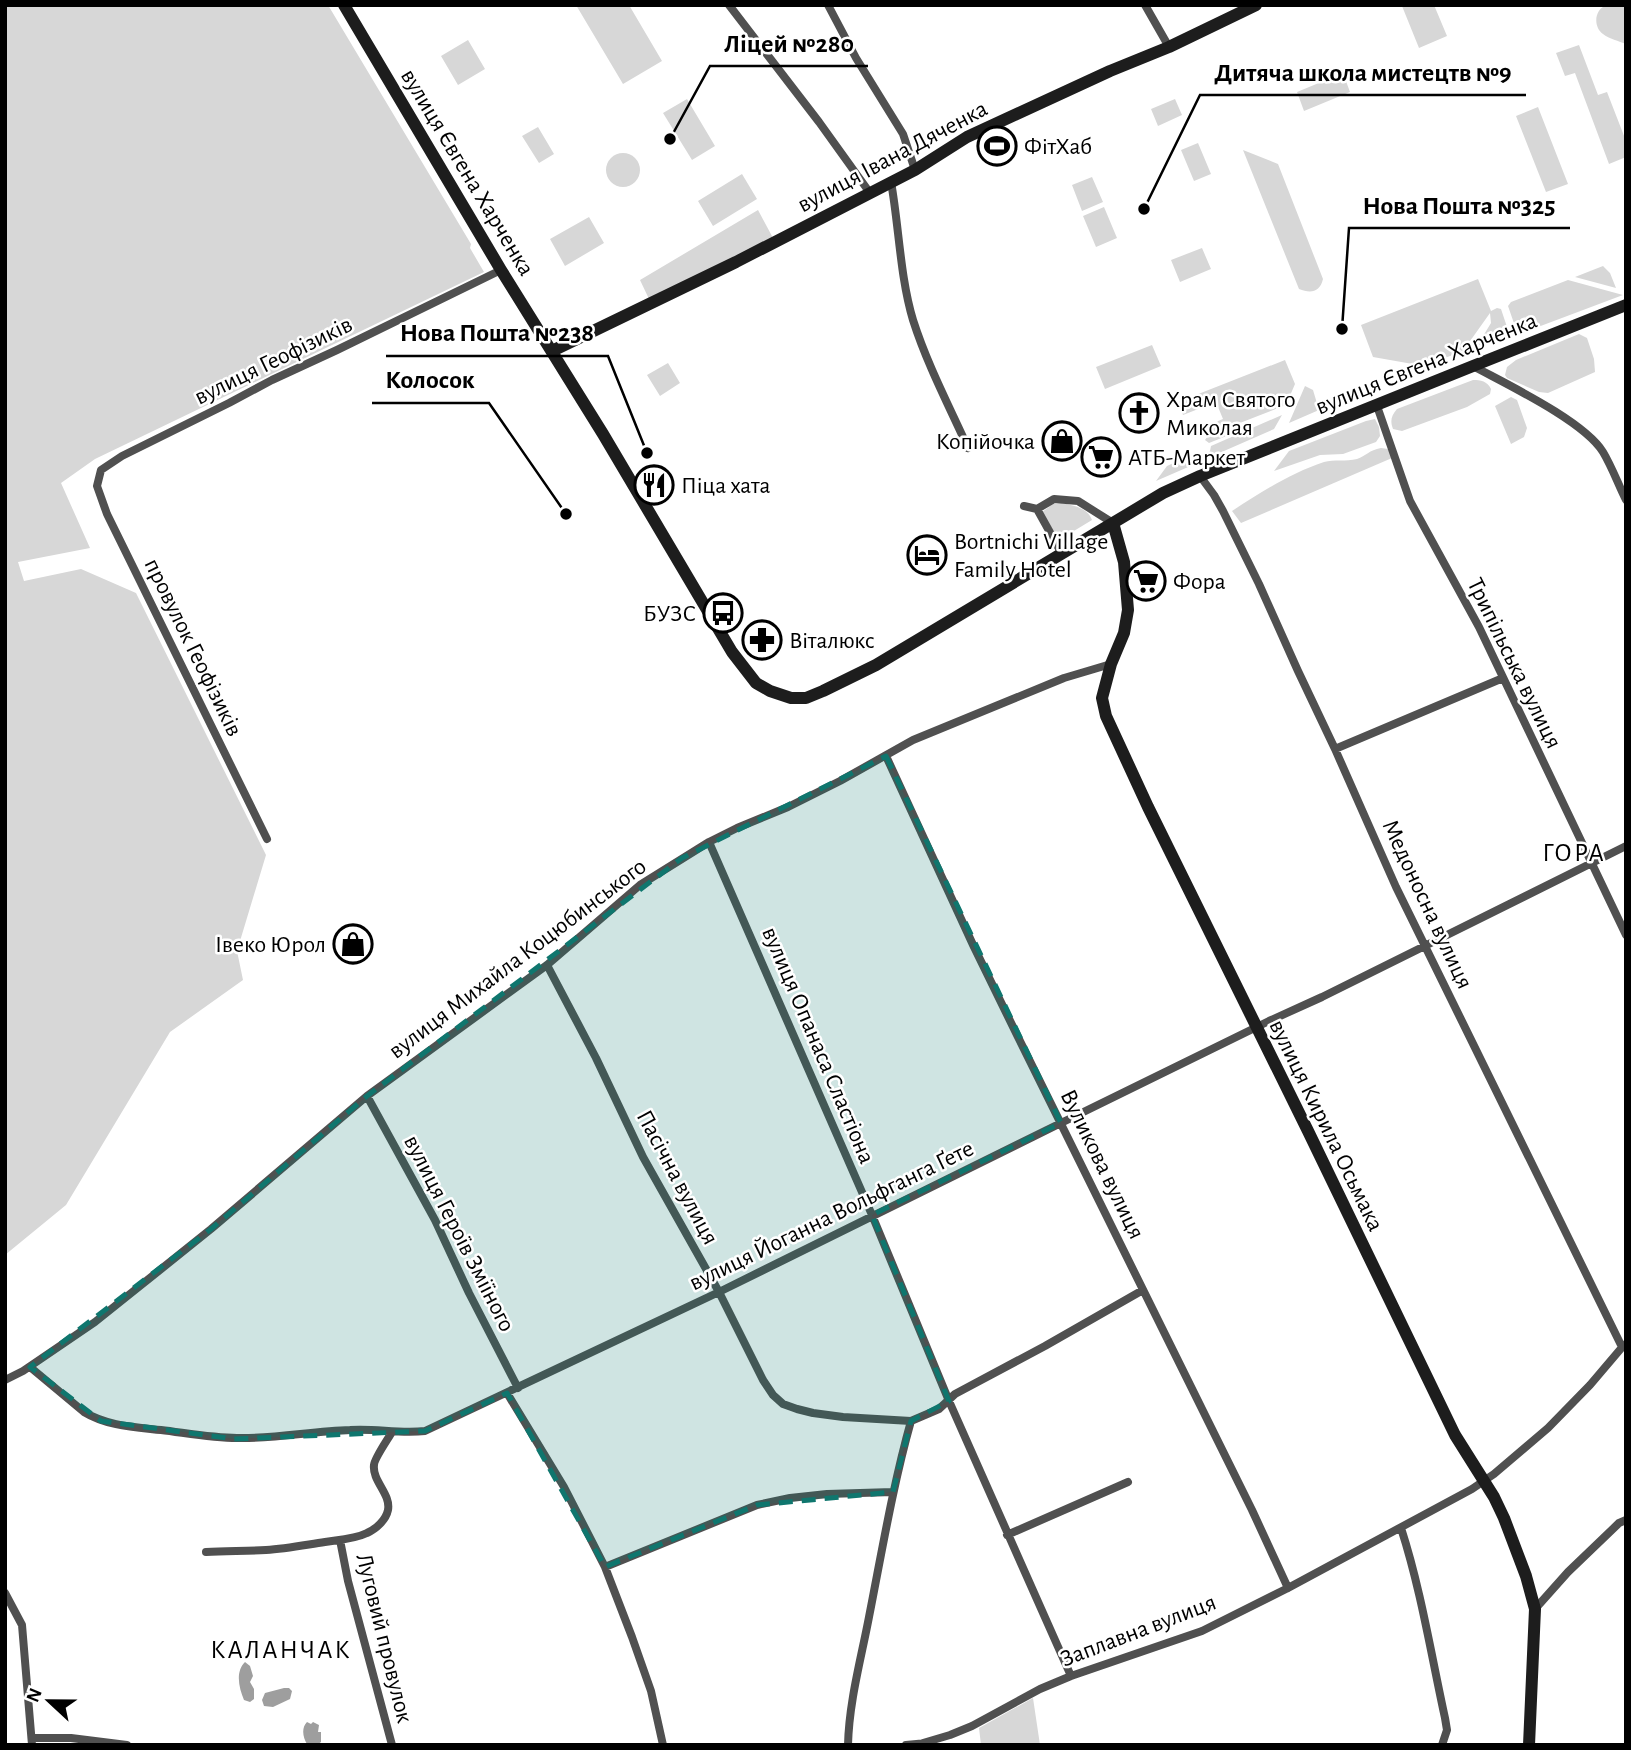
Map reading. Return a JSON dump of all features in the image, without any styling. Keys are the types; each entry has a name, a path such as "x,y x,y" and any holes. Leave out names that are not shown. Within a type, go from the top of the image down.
{"street":[{"name":"вулиця Євгена Харченка","path":"344,5 732,652 756,683 791,698 806,698 876,665 1163,494 1472,366 1626,306"},
{"path":"729,5 870,193"},
{"path":"828,5 856,58 903,134 915,170"},
{"path":"1145,5 1169,47"},
{"name":"вулиця Івана Дяченка","path":"552,351 736,262 915,170 967,137 1256,5"},
{"path":"891,182 906,290 913,319 937,381 968,448"},
{"name":"вулиця Геофізиків","path":"101,470 122,456 272,380 501,270"},
{"path":"1472,366 1534,399 1585,432 1602,451 1626,500"},
{"name":"Трипільська вулиця","path":"1377,406 1410,501 1479,627 1626,935"},
{"name":"провулок Геофізиків","path":"101,470 97,485 107,514 267,839"},
{"name":"Медоносна вулиця","path":"1200,477 1223,511 1335,749 1396,887 1624,1345"},
{"path":"1024,506 1037,509 1054,499 1078,501 1113,523"},
{"path":"1037,509 1062,554"},
{"name":"вулиця Кирила Осьмака","path":"1113,523 1124,562 1128,610 1124,633 1111,664 1102,698 1107,716 1148,807 1455,1436 1485,1481 1504,1518 1526,1576 1535,1609 1529,1745"},
{"name":"вулиця Михайла Коцюбинського","path":"5,1380 30,1367 95,1322 211,1229 367,1096 547,965 639,885 709,842 788,807 913,740 1063,678 1111,664"},
{"path":"1335,749 1503,677"},
{"name":"Вуликова вулиця","path":"886,756 974,947 1288,1588"},
{"name":"вулиця Опанаса Сластіона","path":"709,842 872,1215 1007,1535 1071,1676"},
{"name":"вулиця Йоганна Вольфганга Ґете","path":"30,1367 83,1412 112,1424 234,1438 363,1429 407,1433 425,1431 719,1292 1626,846"},
{"name":"Пасічна вулиця","path":"547,965 596,1058 643,1157 773,1395 783,1404 813,1413 911,1421"},
{"name":"вулиця Героїв Зміїного","path":"367,1096 435,1220 518,1388"},
{"path":"848,1745 858,1673 893,1492 911,1421 939,1409 955,1394 1143,1290"},
{"name":"Заплавна вулиця","path":"923,1743 972,1726 1040,1689 1071,1676 1202,1631 1288,1588 1485,1481 1548,1429 1624,1345"},
{"path":"507,1393 564,1487 604,1567 651,1691 663,1745"},
{"name":"Луговий провулок","path":"206,1552 268,1550 367,1534 376,1528 389,1508 374,1475 373,1466 392,1432"},
{"path":"1007,1535 1128,1482"},
{"path":"604,1567 757,1505 827,1494 893,1492"},
{"path":"1535,1609 1619,1523 1626,1520"},
{"path":"1401,1528 1416,1577 1446,1718 1447,1730 1442,1745"},
{"name":"Луговий провулок","path":"340,1540 348,1581 392,1745"},
{"path":"5,1593 22,1625 32,1741 71,1738 127,1745"},
{"path":"906,1745 934,1745"}],"highlighted area":[{"path":"886,756 1061,1123 872,1215 949,1401 911,1421 893,1492 757,1505 605,1567 507,1393 425,1431 234,1439 101,1421 30,1367 211,1229 367,1096 682,858"}],"shaded area":[{"path":"5,5 328,5 471,244 470,248 484,272 95,459 61,483 90,548 18,562 24,581 81,569 136,593 266,855 237,951 243,980 170,1032 66,1205 5,1255"},
{"path":"576,5 629,5 662,61 623,84"},
{"path":"1434,5 1447,36 1419,48 1402,6"},
{"path":"1608,5 1626,8 1626,44 1605,36 1596,23 1599,10"},
{"path":"468,40 485,69 458,85 441,56"},
{"path":"1579,45 1598,95 1607,92 1626,141 1626,157 1609,164 1575,73 1565,76 1556,53"},
{"path":"1343,73 1350,92 1304,111 1297,92"},
{"path":"687,99 715,146 692,160 663,113"},
{"path":"1175,99 1182,115 1158,126 1151,109"},
{"path":"1538,107 1568,184 1546,192 1516,116"},
{"path":"538,127 554,154 539,163 522,136"},
{"path":"1198,143 1211,174 1194,181 1181,150"},
{"path":"1243,150 1278,164 1323,279 1320,287 1314,291 1299,289"},
{"path":"623,153 635,158 640,170 635,182 623,187 611,182 606,170 611,158"},
{"path":"742,174 757,199 713,226 698,201"},
{"path":"1092,177 1103,202 1082,211 1072,185"},
{"path":"1104,207 1117,238 1096,247 1083,216"},
{"path":"758,210 773,238 649,299 640,280"},
{"path":"589,217 604,243 565,266 550,239"},
{"path":"1202,248 1211,269 1180,282 1171,260"},
{"path":"1603,266 1610,273 1616,288 1575,277"},
{"path":"1478,279 1491,311 1501,309 1509,333 1477,346 1491,323 1490,313 1463,351 1424,366 1373,357 1361,325"},
{"path":"1568,280 1623,295 1522,333 1517,332 1508,306 1511,302"},
{"path":"1579,334 1587,338 1595,372 1548,393 1539,392 1505,375 1507,367 1516,360"},
{"path":"1152,345 1161,366 1105,389 1096,367"},
{"path":"1285,360 1295,384 1286,405 1227,428 1229,435 1209,443 1205,440 1218,421 1223,419 1216,402 1183,415 1178,402"},
{"path":"668,363 680,383 660,396 647,375"},
{"path":"1473,380 1488,384 1490,394 1467,407 1402,431 1393,429 1393,414 1397,409"},
{"path":"1305,386 1313,390 1319,410 1289,423"},
{"path":"1511,397 1517,400 1527,428 1524,437 1511,444 1495,406"},
{"path":"1282,415 1274,429 1208,458 1211,446"},
{"path":"1375,419 1380,436 1376,442 1343,454 1320,455 1274,471 1289,451"},
{"path":"1381,448 1388,449 1392,458 1241,523 1232,511 1312,466 1328,461 1357,459"},
{"path":"1196,453 1202,461 1156,481 1167,466"},
{"path":"1062,503 1083,510 1092,520 1059,540 1042,512 1053,504"},
{"path":"245,1662 250,1666 253,1676 250,1682 254,1689 254,1699 250,1702 244,1700 239,1685 240,1670"},
{"path":"284,1688 292,1691 290,1699 273,1707 264,1706 262,1700 265,1693"},
{"path":"1033,1698 1040,1745 981,1745 979,1728"},
{"path":"307,1722 319,1725 321,1742 317,1745 306,1742 303,1730"}],"place":[{"name":"Ліцей №280","path":"670,139"},
{"name":"ФітХаб","path":"997,146"},
{"name":"Дитяча школа мистецтв №9","path":"1144,209"},
{"name":"Нова Пошта №325","path":"1342,329"},
{"name":"Храм Святого Миколая","path":"1139,413"},
{"name":"Копійочка","path":"1062,441"},
{"name":"Нова Пошта №238","path":"647,453"},
{"name":"АТБ-Маркет","path":"1101,457"},
{"name":"Піца хата","path":"654,485"},
{"name":"Колосок","path":"566,514"},
{"name":"Bortnichi Village Family Hotel","path":"927,555"},
{"name":"Фора","path":"1146,581"},
{"name":"БУЗС","path":"723,613"},
{"name":"Віталюкс","path":"762,640"},
{"name":"Івеко Юрол","path":"353,944"}],"district":[{"name":"ГОРА","path":"1574,852"},
{"name":"КАЛАНЧАК","path":"281,1649"}]}
